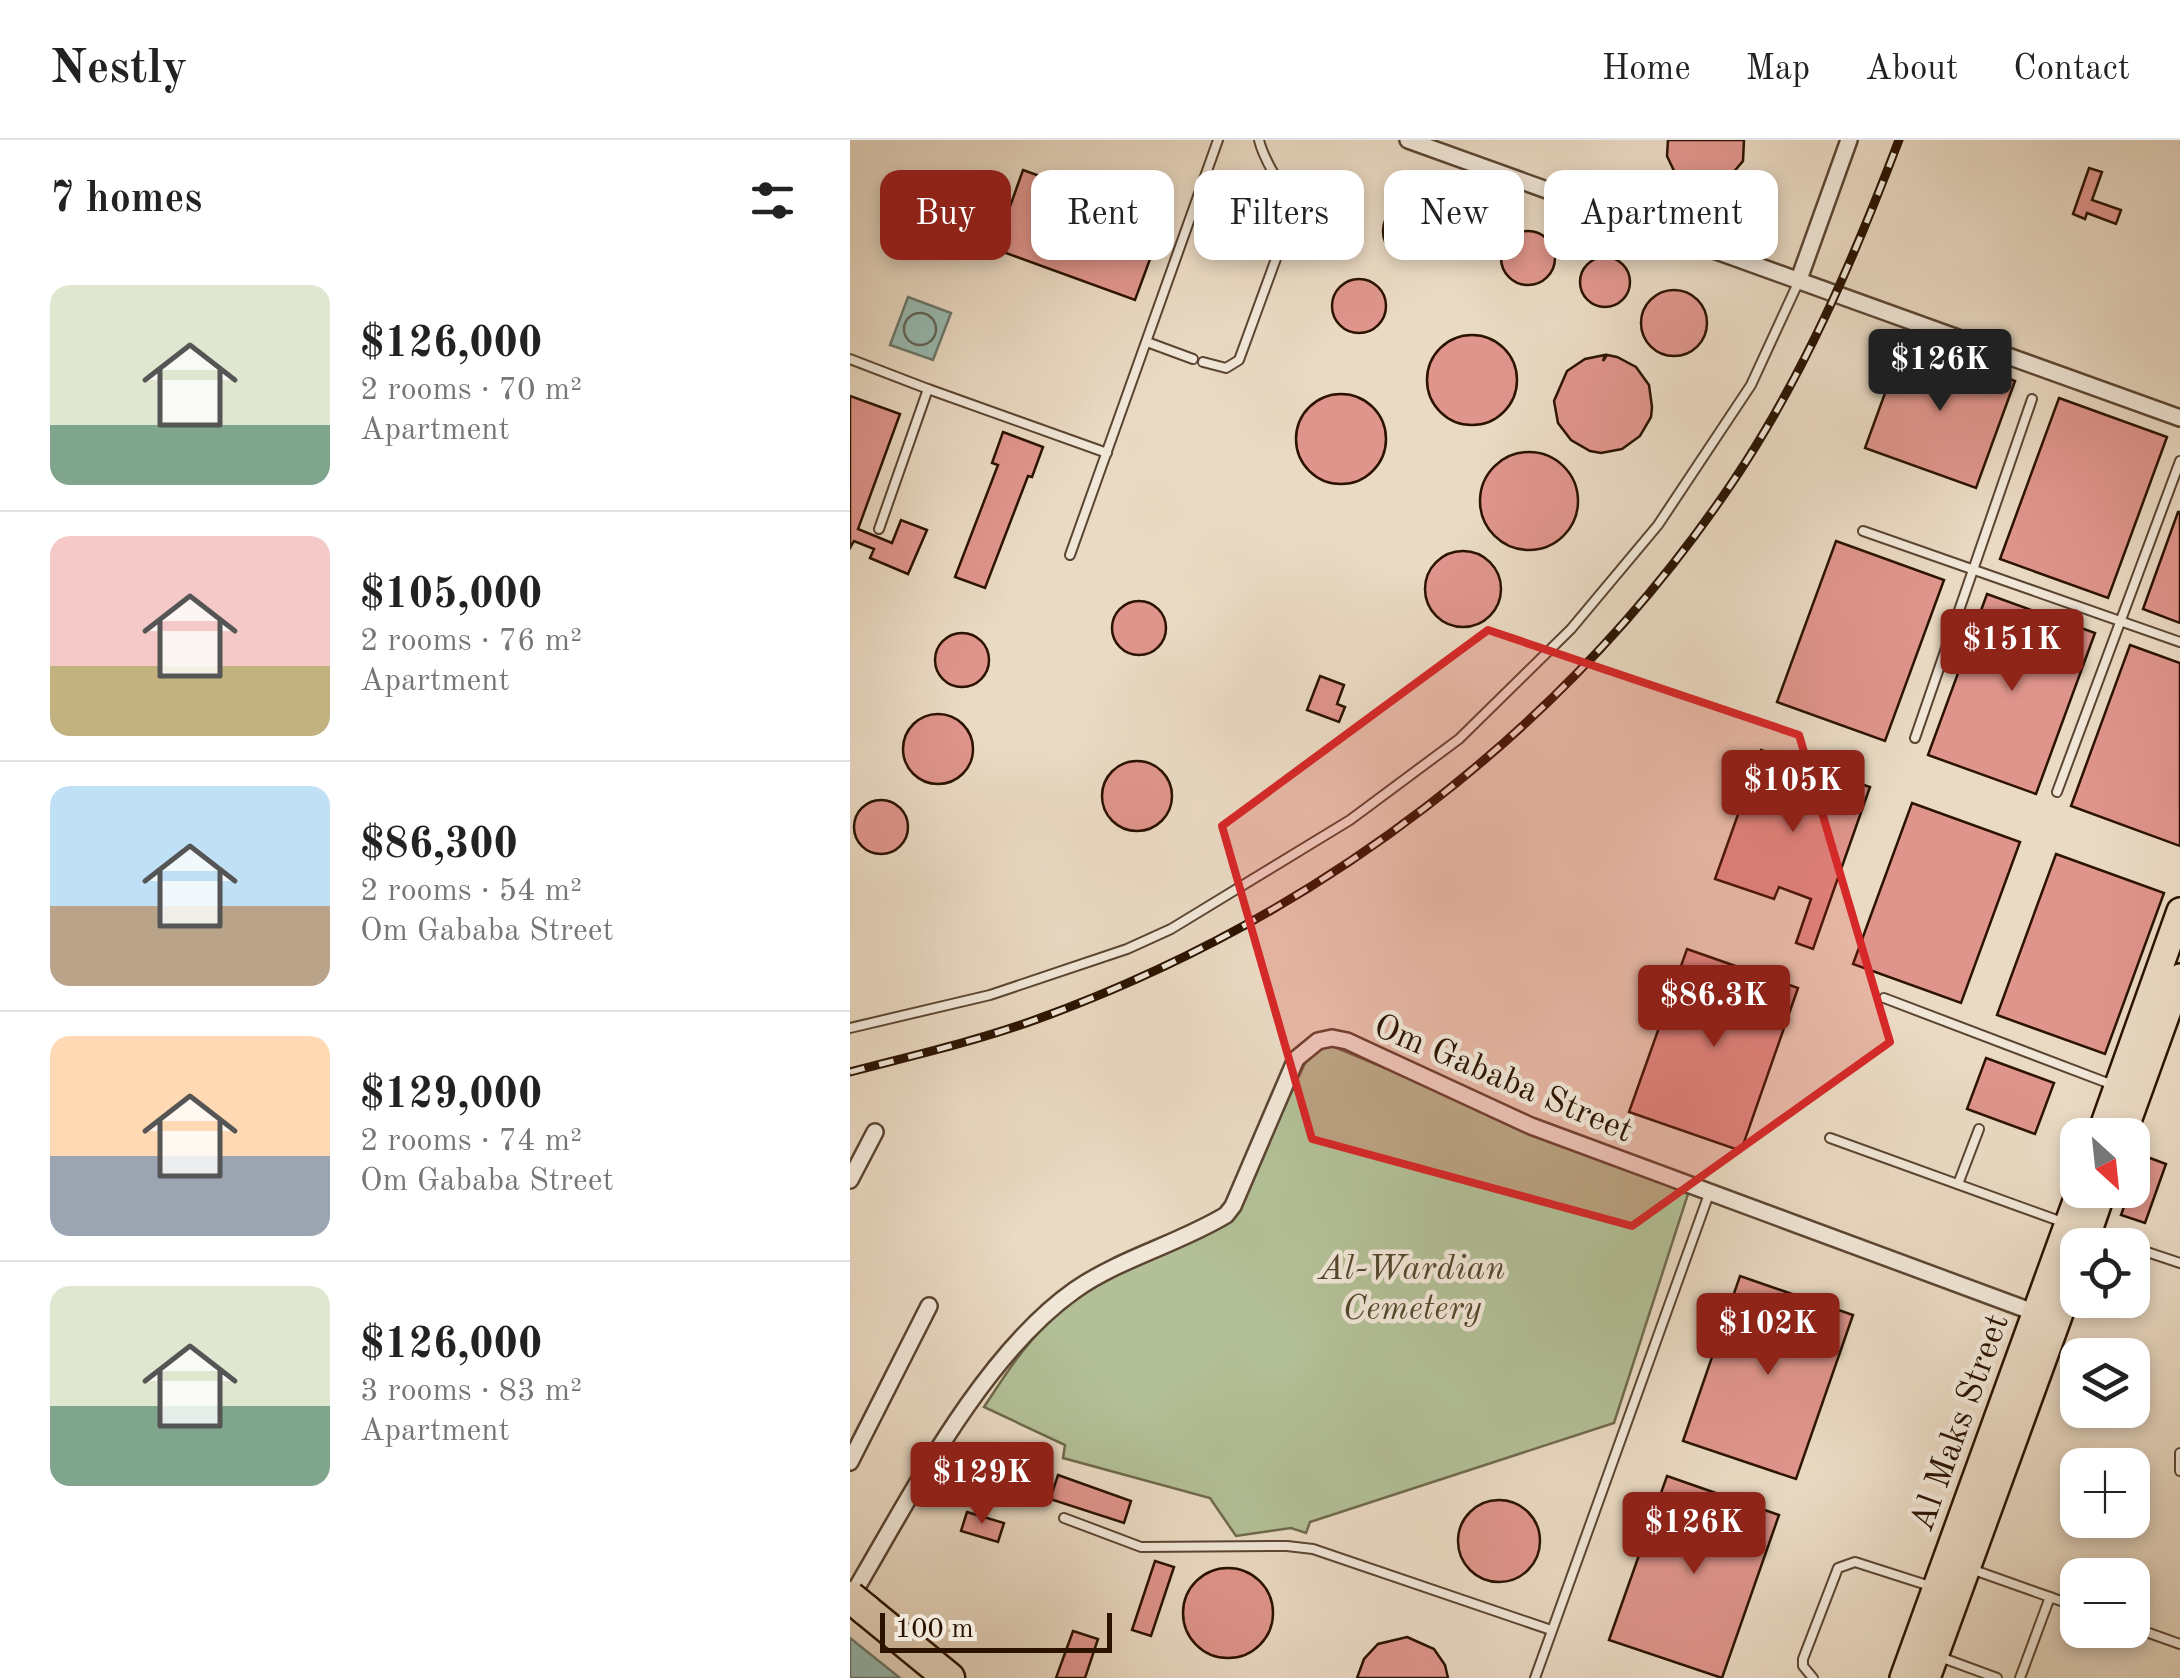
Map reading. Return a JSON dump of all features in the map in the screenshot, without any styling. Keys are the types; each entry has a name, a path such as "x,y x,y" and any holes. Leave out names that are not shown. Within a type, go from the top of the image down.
{"highway":[{"path":"854,1610 920,1678"},
{"path":"854,1610 950,1678"}],"main road":[{"path":"2106,1118 2180,911"},
{"path":"2129,1118 2180,976"},
{"name":"Al Maks Street","path":"1903,1678 2036,1313 2060,1269"},
{"name":"Al Maks Street","path":"1931,1667 2060,1313"}],"street":[{"path":"1408,140 2180,418"},
{"path":"1798,282 1849,140"},
{"name":"Om Gababa Street","path":"854,1610 929,1466 1017,1341 1077,1288 1226,1215 1296,1059 1318,1041 1347,1041 1531,1126 2036,1313"},
{"path":"850,1180 875,1132"},
{"path":"851,1458 929,1306"}],"lane":[{"path":"1070,554 1218,140"},
{"path":"1146,342 1226,368 1239,360 1289,223 1286,192 1262,154 1259,140"},
{"path":"850,1028 990,994 1127,949 1171,929 1350,820 1459,739 1571,629 1658,525 1751,385 1798,282"},
{"path":"850,359 1107,453"},
{"path":"878,528 928,389"},
{"path":"1916,738 2032,399"},
{"path":"2057,792 2180,460"},
{"path":"1862,531 2180,642"},
{"path":"1884,998 2117,1087"},
{"path":"1958,1184 1979,1129"},
{"path":"1830,1138 2068,1228"},
{"path":"1534,1678 1709,1194"},
{"path":"2150,1253 2180,1263"},
{"path":"2180,1453 2180,1471"},
{"path":"1064,1518 1141,1547 1313,1549 1551,1630"},
{"path":"1813,1678 1802,1659 1835,1573 1843,1565 1855,1562 1934,1588"},
{"path":"1966,1568 2060,1601"},
{"path":"2020,1678 2050,1597"},
{"path":"2150,1633 2180,1644"},
{"path":"1931,1667 1997,1678"}],"highlighted area":[{"path":"1488,630 1799,735 1890,1042 1632,1226 1312,1139 1222,826"}],"green space":[{"name":"Al-Wardian Cemetery","path":"1332,1046 1688,1194 1614,1423 1310,1522 1306,1533 1291,1528 1236,1536 1210,1498 1063,1458 1065,1445 984,1407 1031,1341 1069,1304 1136,1264 1231,1221 1306,1061 1319,1048"}],"water":[{"path":"908,297 951,313 933,360 890,345"},
{"path":"850,1638 900,1678 850,1678"}],"building":[{"path":"1668,140 1744,140 1743,161 1735,170 1674,170 1667,156"},
{"path":"2089,168 2102,172 2092,200 2121,210 2116,224 2087,213 2085,219 2073,214"},
{"path":"1023,170 1031,173 1031,260 1150,260 1135,300 1011,255 1011,204"},
{"path":"1524,232 1544,237 1544,260 1555,260 1553,268 1538,283 1518,283 1509,277 1501,260 1524,260"},
{"path":"1595,260 1615,260 1628,273 1628,291 1614,305 1596,305 1582,291 1582,273"},
{"path":"1359,279 1378,287 1386,306 1378,325 1359,333 1340,325 1332,306 1340,287"},
{"path":"1674,290 1687,292 1697,300 1705,310 1705,336 1697,346 1687,354 1674,356 1661,354 1651,346 1643,336 1641,323 1643,310 1651,300 1661,292"},
{"path":"1472,335 1504,348 1517,380 1504,412 1472,425 1440,412 1427,380 1440,348"},
{"path":"1904,341 2015,381 1976,488 1865,448"},
{"path":"1605,355 1603,361 1607,355 1636,367 1649,385 1652,407 1640,436 1622,449 1601,453 1571,440 1558,423 1554,401 1567,371 1585,359"},
{"path":"1341,394 1373,407 1386,439 1373,471 1341,484 1309,471 1296,439 1309,407"},
{"path":"850,396 900,414 858,529 892,543 901,520 927,530 908,574 870,558 874,549 854,541 850,548"},
{"path":"2059,398 2167,437 2108,598 2000,559"},
{"path":"1003,432 1043,447 985,588 955,577 998,465 992,463"},
{"path":"1529,452 1548,456 1563,467 1574,482 1578,501 1574,520 1563,535 1548,546 1529,550 1510,546 1495,535 1484,520 1480,501 1484,482 1495,467 1510,456"},
{"path":"2180,512 2180,623 2143,609"},
{"path":"1836,541 1944,580 1885,741 1777,702"},
{"path":"1463,551 1490,562 1501,589 1490,616 1463,627 1436,616 1425,589 1436,562"},
{"path":"1987,594 2095,633 2036,794 1928,755"},
{"path":"1139,601 1158,609 1166,628 1158,647 1139,655 1120,647 1112,628 1120,609"},
{"path":"962,633 981,641 989,660 981,679 962,687 943,679 935,660 943,641"},
{"path":"2130,645 2180,663 2180,846 2071,806"},
{"path":"1320,676 1344,685 1337,704 1345,707 1339,722 1307,710"},
{"path":"938,714 963,724 973,749 963,774 938,784 913,774 903,749 913,724"},
{"path":"1761,750 1870,787 1813,949 1796,943 1811,899 1779,887 1774,899 1715,879"},
{"path":"1137,761 1162,771 1172,796 1162,821 1137,831 1112,821 1102,796 1112,771"},
{"path":"881,800 900,808 908,827 900,846 881,854 862,846 854,827 862,808"},
{"path":"1912,803 2020,842 1961,1003 1853,964"},
{"path":"2056,854 2164,893 2105,1054 1997,1015"},
{"path":"1687,949 1798,988 1741,1151 1629,1112"},
{"path":"1986,1058 2054,1083 2035,1134 1967,1109"},
{"path":"2150,1158 2166,1164 2145,1223 2121,1215 2124,1208 2150,1208"},
{"path":"1740,1276 1853,1315 1796,1479 1683,1441"},
{"path":"1007,1459 1034,1468 1026,1490 1000,1481"},
{"path":"1058,1475 1131,1501 1124,1523 1050,1499"},
{"path":"1667,1476 1779,1515 1722,1678 1609,1640"},
{"path":"1491,1500 1507,1500 1533,1518 1540,1541 1537,1557 1528,1570 1507,1582 1491,1582 1465,1564 1458,1549 1458,1533 1476,1507"},
{"path":"967,1512 1004,1523 998,1542 961,1531"},
{"path":"1155,1561 1174,1567 1151,1636 1132,1630"},
{"path":"1228,1568 1245,1571 1260,1581 1270,1596 1270,1630 1260,1645 1245,1655 1228,1658 1211,1655 1196,1645 1186,1630 1183,1613 1186,1596 1196,1581 1211,1571"},
{"path":"1073,1631 1098,1639 1085,1678 1056,1678"},
{"path":"1407,1637 1434,1649 1448,1678 1357,1678 1364,1659 1378,1644"}],"railway":[{"path":"850,1072 1032,1021 1137,979 1237,929 1334,872 1426,807 1513,735 1593,656 1667,571 1734,480 1783,399 1826,315 1899,140"}]}
